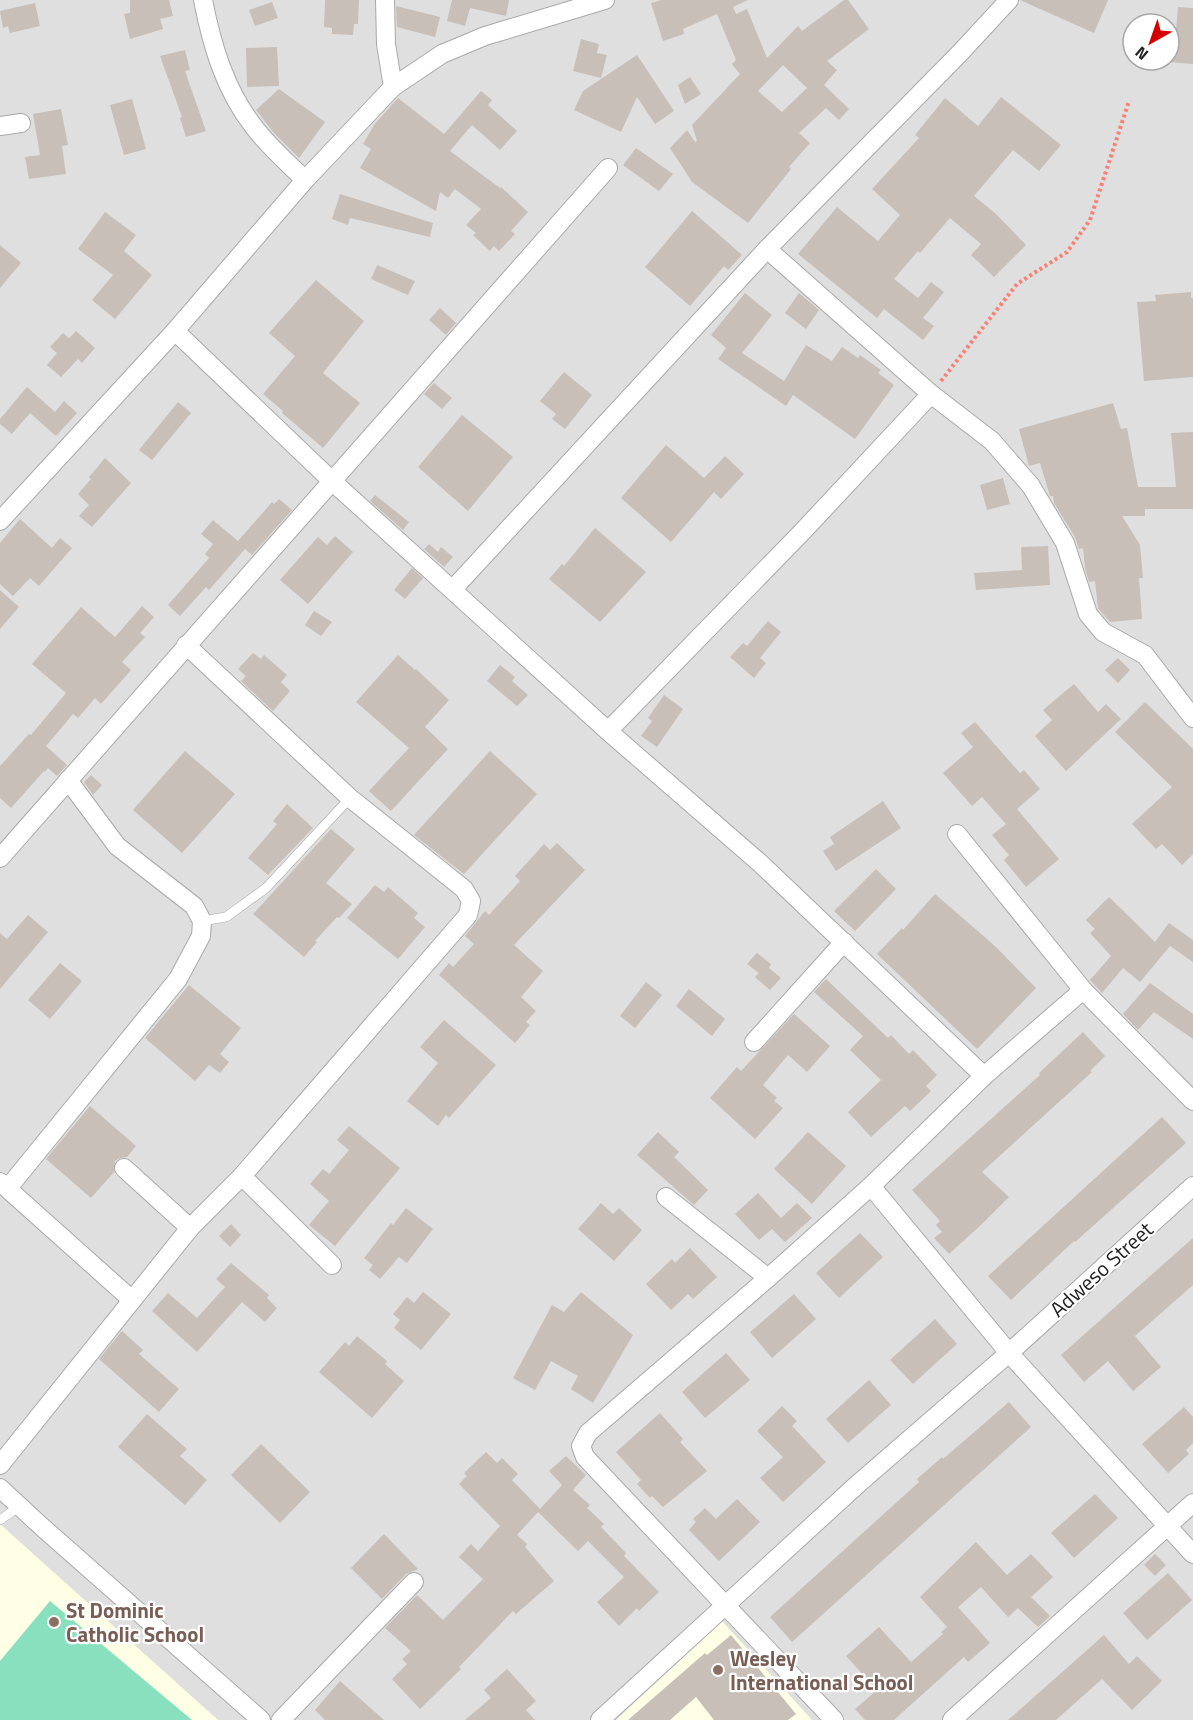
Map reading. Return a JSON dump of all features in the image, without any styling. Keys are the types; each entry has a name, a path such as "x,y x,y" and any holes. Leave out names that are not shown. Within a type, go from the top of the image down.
{"street":[{"path":"203,0 215,55 236,102 255,129 304,180"},
{"path":"385,0 386,44 393,87"},
{"path":"0,521 175,331 304,180 393,87 442,54 485,36 605,0"},
{"path":"453,589 767,249 1009,0"},
{"path":"0,126 21,123"},
{"path":"0,858 608,168"},
{"path":"767,249 931,394 992,441 1030,486 1065,543 1088,614 1103,632 1144,655 1193,718"},
{"path":"175,331 333,482 608,731 761,864 984,1076"},
{"path":"608,731 931,394"},
{"path":"0,1465 190,1228 242,1176 468,915 471,901 464,889 350,798 186,645"},
{"path":"68,780 117,846 194,906 202,921 201,936 178,980 4,1185 132,1300"},
{"path":"957,834 1083,990 1193,1101"},
{"path":"754,1042 844,942"},
{"path":"834,1720 585,1457 580,1446 588,1433 871,1186 984,1076 1083,990"},
{"path":"124,1168 190,1228"},
{"path":"242,1176 332,1265"},
{"path":"871,1186 1009,1353 1193,1554"},
{"name":"Adweso Street","path":"600,1720 859,1483 1009,1353 1193,1186"},
{"path":"666,1197 768,1278"},
{"path":"0,1488 261,1720"},
{"path":"952,1720 1193,1503"},
{"path":"281,1720 414,1582"}],"lane":[{"path":"202,921 226,916 266,888 350,798"},
{"path":"0,1520 20,1506"}],"path":[{"path":"931,394 1017,284 1067,252 1090,220 1129,101"}],"shaded area":[{"path":"0,0 1193,0 1193,1720 0,1720"},
{"name":"St Dominic Catholic School","path":"0,1524 218,1720 0,1720"},
{"name":"Wesley International School","path":"722,1621 812,1720 616,1720"}],"green space":[{"name":"St Dominic Catholic School","path":"50,1601 192,1720 0,1720 0,1661"}],"building":[{"path":"130,0 169,0 173,16 160,19 163,29 130,39 124,14 130,13"},
{"path":"325,0 359,0 358,24 354,24 353,35 332,34 332,28 324,27"},
{"path":"452,0 509,0 506,16 470,8 465,26 447,21"},
{"path":"662,0 748,0 733,7 736,14 747,9 767,58 798,26 802,31 844,0 848,0 869,29 827,61 837,70 824,85 849,109 839,120 826,108 799,133 810,143 789,167 791,169 748,223 692,182 670,148 687,130 695,142 697,141 692,125 740,74 732,64 736,60 717,14 683,29 684,34 663,41 651,3","holes":["783,65 807,88 782,112 758,91"]},
{"path":"1020,0 1108,0 1094,33"},
{"path":"272,2 278,18 255,26 249,10"},
{"path":"35,3 40,26 10,33 8,26 3,28 0,11"},
{"path":"396,6 440,17 435,37 397,27"},
{"path":"1178,7 1193,8 1193,64 1181,63 1181,12 1178,12"},
{"path":"581,39 599,44 597,53 607,55 601,78 573,71"},
{"path":"277,47 279,86 247,87 246,48"},
{"path":"185,50 190,70 185,71 206,131 186,137 180,118 182,117 160,56"},
{"path":"637,55 674,111 655,124 637,97 621,132 574,110 583,91"},
{"path":"690,77 701,94 685,104 678,85"},
{"path":"279,89 325,122 299,158 274,133 256,110"},
{"path":"481,91 492,100 488,105 517,131 500,150 472,125 450,151 501,187 528,212 511,231 515,234 499,251 494,246 490,251 473,235 476,233 466,225 481,209 455,189 448,198 440,192 436,211 360,168 371,149 363,144 374,125 398,98 444,134"},
{"path":"1001,97 1061,145 1039,171 1013,150 974,196 996,214 1026,245 994,277 971,255 981,244 950,218 894,279 918,298 931,282 944,292 923,318 934,326 923,340 884,309 877,318 798,254 837,207 878,241 900,215 872,189 919,138 915,135 945,98 978,126"},
{"path":"132,99 146,149 124,155 110,105"},
{"path":"61,109 68,145 62,146 66,174 29,179 25,157 40,155 33,114"},
{"path":"636,148 673,174 659,191 623,165"},
{"path":"340,194 433,223 430,237 350,218 348,225 332,219"},
{"path":"692,211 742,255 728,270 724,266 690,306 645,267"},
{"path":"105,212 136,235 124,251 152,275 115,319 92,300 113,275 78,249"},
{"path":"0,245 21,263 0,288"},
{"path":"377,265 415,281 408,295 371,279"},
{"path":"316,280 364,321 323,373 360,403 323,448 263,394 295,356 269,333"},
{"path":"1191,292 1191,298 1193,298 1193,377 1144,381 1137,302 1156,301 1155,295"},
{"path":"745,293 772,315 742,353 784,381 806,345 832,361 842,347 858,358 860,355 881,370 878,373 894,385 855,439 793,395 786,406 718,359 726,348 711,335"},
{"path":"799,293 819,310 806,329 785,313"},
{"path":"440,308 456,323 446,335 429,320"},
{"path":"76,331 95,348 82,363 78,359 61,377 47,365 57,353 50,347 63,333 69,338"},
{"path":"564,372 592,395 565,429 552,419 556,414 540,401"},
{"path":"434,383 452,398 442,409 424,394"},
{"path":"27,387 55,412 64,401 77,413 56,436 30,413 12,434 0,424 0,419"},
{"path":"178,402 191,413 152,460 139,450"},
{"path":"1113,403 1121,429 1127,428 1138,487 1176,487 1171,433 1193,432 1193,509 1145,509 1145,516 1122,516 1140,545 1143,578 1139,578 1142,619 1110,622 1098,608 1095,581 1089,582 1083,548 1079,549 1075,537 1054,503 1053,496 1050,496 1040,463 1029,466 1019,429"},
{"path":"462,415 513,457 468,511 418,467"},
{"path":"666,445 704,478 725,456 744,474 721,499 714,492 671,542 621,498"},
{"path":"105,458 131,483 92,527 79,516 89,505 78,494"},
{"path":"1003,478 1010,504 987,510 980,485"},
{"path":"375,495 409,522 403,530 370,501"},
{"path":"279,499 292,510 252,555 245,549 209,590 206,587 180,616 168,605 209,558 205,554 213,544 201,534 213,520 238,541 272,502 274,504"},
{"path":"20,519 52,548 60,538 72,548 39,586 30,578 13,596 0,584 0,543"},
{"path":"595,528 646,572 600,622 549,579 562,564 564,566"},
{"path":"335,536 353,552 308,604 280,580 318,537 327,545"},
{"path":"429,544 438,552 441,547 453,557 444,567 424,549"},
{"path":"1048,546 1050,585 976,590 974,573 1022,570 1021,547"},
{"path":"412,568 423,578 405,599 394,590"},
{"path":"0,590 19,607 0,629"},
{"path":"142,606 154,617 140,633 145,637 122,662 131,670 101,704 95,698 78,718 73,714 46,746 67,765 57,776 48,768 44,771 11,808 0,798 0,766 29,734 31,735 66,693 32,664 81,607 115,637"},
{"path":"314,611 332,622 321,636 305,625"},
{"path":"768,621 781,632 760,658 766,663 754,678 730,657 743,643 747,646"},
{"path":"253,653 261,659 264,655 287,675 281,682 290,691 273,711 241,681 246,676 238,669"},
{"path":"398,655 449,700 425,727 448,749 391,811 369,791 409,748 356,702"},
{"path":"1118,658 1130,670 1118,683 1105,670"},
{"path":"500,665 515,677 512,681 528,695 517,706 487,681"},
{"path":"1074,684 1098,712 1106,704 1121,719 1066,771 1035,736 1052,720 1043,710"},
{"path":"664,695 683,709 657,747 641,736 652,721 648,718"},
{"path":"1145,702 1193,749 1193,854 1182,865 1162,844 1156,849 1132,824 1172,787 1115,732"},
{"path":"975,722 1020,773 1024,770 1040,789 1017,809 1059,859 1026,887 1004,860 1009,855 992,835 1006,824 982,797 972,806 943,773 973,747 961,733"},
{"path":"185,751 235,794 182,853 133,810"},
{"path":"490,751 537,794 464,874 414,835"},
{"path":"91,775 102,785 93,795 84,782"},
{"path":"883,801 901,828 836,871 823,851 834,844 830,837"},
{"path":"287,804 313,828 268,875 248,858 277,824 273,821"},
{"path":"331,829 355,849 326,883 352,904 315,941 317,942 304,957 253,914"},
{"path":"557,843 585,870 514,945 543,971 521,997 536,1011 526,1022 530,1025 515,1043 439,975 449,963 453,967 474,944 465,936 485,911 489,915 520,881 515,876 544,844 550,850"},
{"path":"876,869 896,889 855,931 834,911"},
{"path":"375,885 384,892 388,887 418,913 414,918 425,927 398,959 347,918"},
{"path":"935,894 995,946 1036,988 977,1049 877,954 902,928 903,930"},
{"path":"1109,897 1155,942 1169,923 1193,940 1193,962 1170,946 1140,982 1123,968 1102,993 1090,980 1111,956 1090,933 1095,929 1086,920"},
{"path":"28,915 48,932 0,989 0,933 7,939"},
{"path":"757,953 771,964 769,968 781,978 770,990 755,977 759,973 747,964"},
{"path":"60,963 82,981 50,1019 28,1000"},
{"path":"826,979 888,1038 891,1035 909,1054 913,1050 937,1075 926,1086 931,1091 910,1111 905,1106 871,1137 848,1112 881,1080 850,1050 863,1036 814,992"},
{"path":"646,982 662,995 635,1028 620,1016"},
{"path":"1150,983 1193,1014 1193,1039 1154,1012 1138,1030 1123,1014"},
{"path":"189,985 241,1028 220,1054 229,1062 220,1073 209,1065 195,1081 145,1038"},
{"path":"689,989 725,1019 712,1036 676,1006"},
{"path":"794,1014 830,1046 807,1072 788,1055 763,1085 777,1098 774,1101 783,1108 755,1139 710,1098 737,1067 741,1071"},
{"path":"444,1020 496,1065 449,1118 446,1115 438,1126 407,1101 438,1063 420,1047"},
{"path":"1083,1032 1105,1056 1090,1071 1092,1072 982,1172 1009,1197 949,1254 934,1238 942,1232 936,1225 940,1221 912,1190 1040,1075 1039,1073"},
{"path":"90,1106 136,1146 127,1157 115,1161 114,1172 91,1198 46,1159"},
{"path":"1162,1117 1186,1143 1074,1241 1011,1300 988,1276"},
{"path":"349,1126 400,1168 335,1246 309,1225 329,1201 310,1184 323,1169 329,1174 349,1150 337,1140"},
{"path":"658,1132 679,1152 674,1157 708,1190 694,1205 637,1155"},
{"path":"808,1132 846,1166 812,1204 774,1169"},
{"path":"758,1193 781,1218 797,1203 812,1218 785,1242 772,1229 759,1240 735,1214"},
{"path":"601,1203 613,1214 619,1208 642,1230 614,1261 578,1229"},
{"path":"406,1208 433,1229 407,1263 399,1257 380,1279 369,1270 373,1265 364,1258 391,1223 393,1225"},
{"path":"231,1224 241,1235 230,1247 219,1236"},
{"path":"860,1233 883,1257 839,1298 816,1273"},
{"path":"1193,1238 1193,1285 1135,1336 1161,1367 1133,1391 1108,1361 1084,1382 1061,1355"},
{"path":"690,1248 717,1277 693,1299 688,1294 671,1310 646,1284 672,1259 675,1263"},
{"path":"231,1263 269,1295 267,1298 277,1308 265,1322 242,1302 197,1352 152,1311 168,1293 197,1318 225,1287 216,1279"},
{"path":"423,1292 451,1314 421,1350 394,1328 400,1320 393,1314 407,1297 414,1303"},
{"path":"581,1292 633,1335 593,1403 571,1389 578,1376 551,1361 535,1390 513,1378 552,1305 564,1312"},
{"path":"794,1294 816,1319 772,1358 750,1332"},
{"path":"935,1319 957,1344 913,1384 890,1360"},
{"path":"122,1331 143,1350 139,1354 179,1389 159,1412 99,1359"},
{"path":"357,1336 387,1361 385,1364 404,1381 372,1418 319,1372 345,1342 349,1346"},
{"path":"726,1353 750,1380 705,1418 682,1392"},
{"path":"869,1380 891,1405 848,1443 826,1419"},
{"path":"1009,1402 1031,1427 792,1642 770,1617 919,1482 917,1479"},
{"path":"782,1406 797,1421 792,1426 826,1462 783,1502 760,1478 783,1457 757,1431"},
{"path":"1184,1407 1193,1417 1193,1443 1186,1450 1189,1454 1168,1473 1142,1444"},
{"path":"660,1413 683,1439 680,1442 707,1471 663,1507 652,1496 650,1498 637,1484 641,1480 616,1452"},
{"path":"147,1414 187,1449 180,1456 207,1480 185,1505 118,1447"},
{"path":"261,1444 310,1492 280,1523 231,1475"},
{"path":"486,1452 497,1463 502,1458 518,1474 512,1480 540,1509 562,1485 549,1471 566,1456 586,1475 573,1490 590,1505 587,1508 604,1524 601,1527 626,1553 624,1556 659,1592 639,1611 637,1608 619,1626 597,1602 624,1577 588,1541 578,1551 538,1512 517,1535 527,1544 525,1547 554,1581 516,1614 513,1611 459,1667 461,1669 420,1709 392,1679 407,1664 402,1659 411,1651 385,1628 417,1595 443,1620 483,1579 459,1557 471,1544 478,1551 500,1526 459,1484 467,1476 464,1473"},
{"path":"1095,1494 1118,1518 1074,1558 1051,1533"},
{"path":"737,1499 760,1522 719,1561 689,1530 696,1522 693,1519 705,1508 716,1519"},
{"path":"384,1534 418,1569 406,1574 382,1599 351,1568"},
{"path":"976,1542 1007,1575 1031,1554 1053,1577 1031,1597 1050,1616 1038,1627 1018,1608 1008,1617 981,1587 958,1607 990,1643 968,1662 964,1657 894,1720 865,1720 855,1709 877,1690 846,1656 879,1627 911,1662 943,1634 941,1632 947,1627 920,1597"},
{"path":"1155,1554 1166,1565 1155,1576 1144,1565"},
{"path":"1168,1573 1192,1600 1147,1640 1123,1613"},
{"name":"Wesley International School","path":"731,1635 796,1714 788,1720 714,1720 696,1697 670,1720 628,1720 705,1653 707,1655"},
{"path":"1104,1635 1129,1664 1137,1656 1162,1681 1132,1710 1102,1679 1056,1720 1008,1720"},
{"path":"507,1669 536,1701 526,1710 535,1720 465,1720 491,1698 484,1690"},
{"path":"340,1681 384,1720 325,1720 315,1710"}],"place":[{"name":"St Dominic Catholic School","path":"54,1622"},
{"name":"Wesley International School","path":"718,1670"}]}
